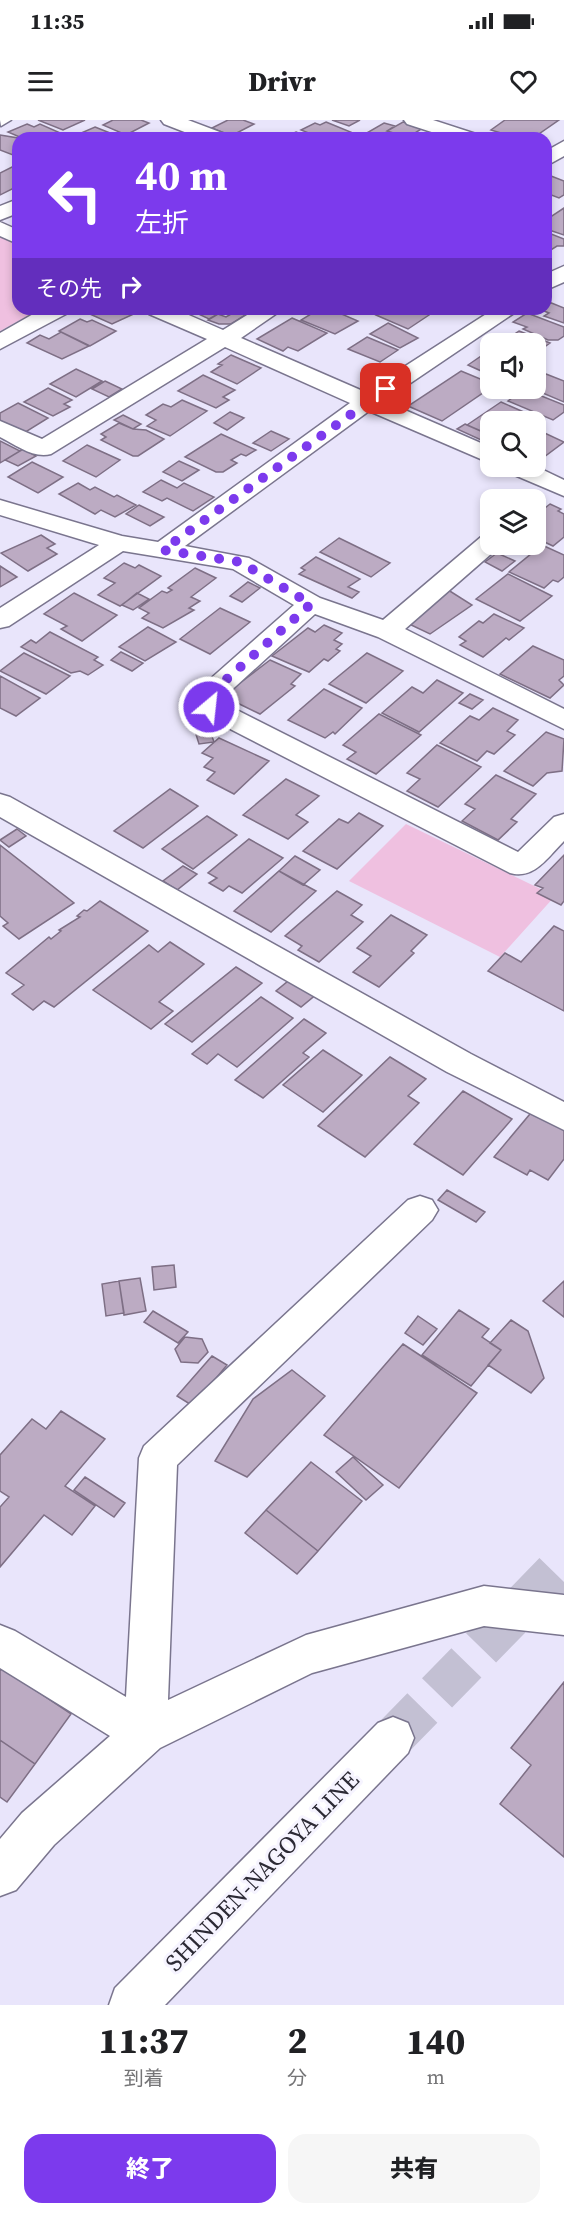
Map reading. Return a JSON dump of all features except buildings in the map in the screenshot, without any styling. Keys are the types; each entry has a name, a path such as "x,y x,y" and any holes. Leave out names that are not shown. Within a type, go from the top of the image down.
{"street":[{"path":"414,120 451,132"},
{"path":"169,125 195,132"},
{"path":"552,157 564,147"},
{"path":"0,342 47,315"},
{"path":"171,315 480,451"},
{"path":"0,428 42,449 262,315"},
{"path":"163,550 368,401 500,315"},
{"path":"543,477 562,484"},
{"path":"546,496 562,484"},
{"path":"0,507 119,543 240,562 311,604 387,631 564,720"},
{"path":"0,620 119,543"},
{"path":"387,631 480,551"},
{"path":"311,604 210,694 209,707 521,866 564,824"},
{"path":"0,804 459,1063 564,1117"},
{"path":"145,1732 158,1458 420,1210"},
{"path":"0,1874 38,1829 145,1732 317,1652 483,1606 564,1615"},
{"path":"0,1645 145,1732"},
{"name":"SHINDEN-NAGOYA LINE","path":"132,2005 393,1738"}],"shaded area":[{"path":"0,236 12,243 12,315 29,315 0,331"},
{"path":"406,824 555,896 500,957 349,881"}],"tunnel":[{"path":"393,1738 564,1563"}],"route":[{"path":"209,707 210,694 311,604 240,562 163,550 386,389"}]}
